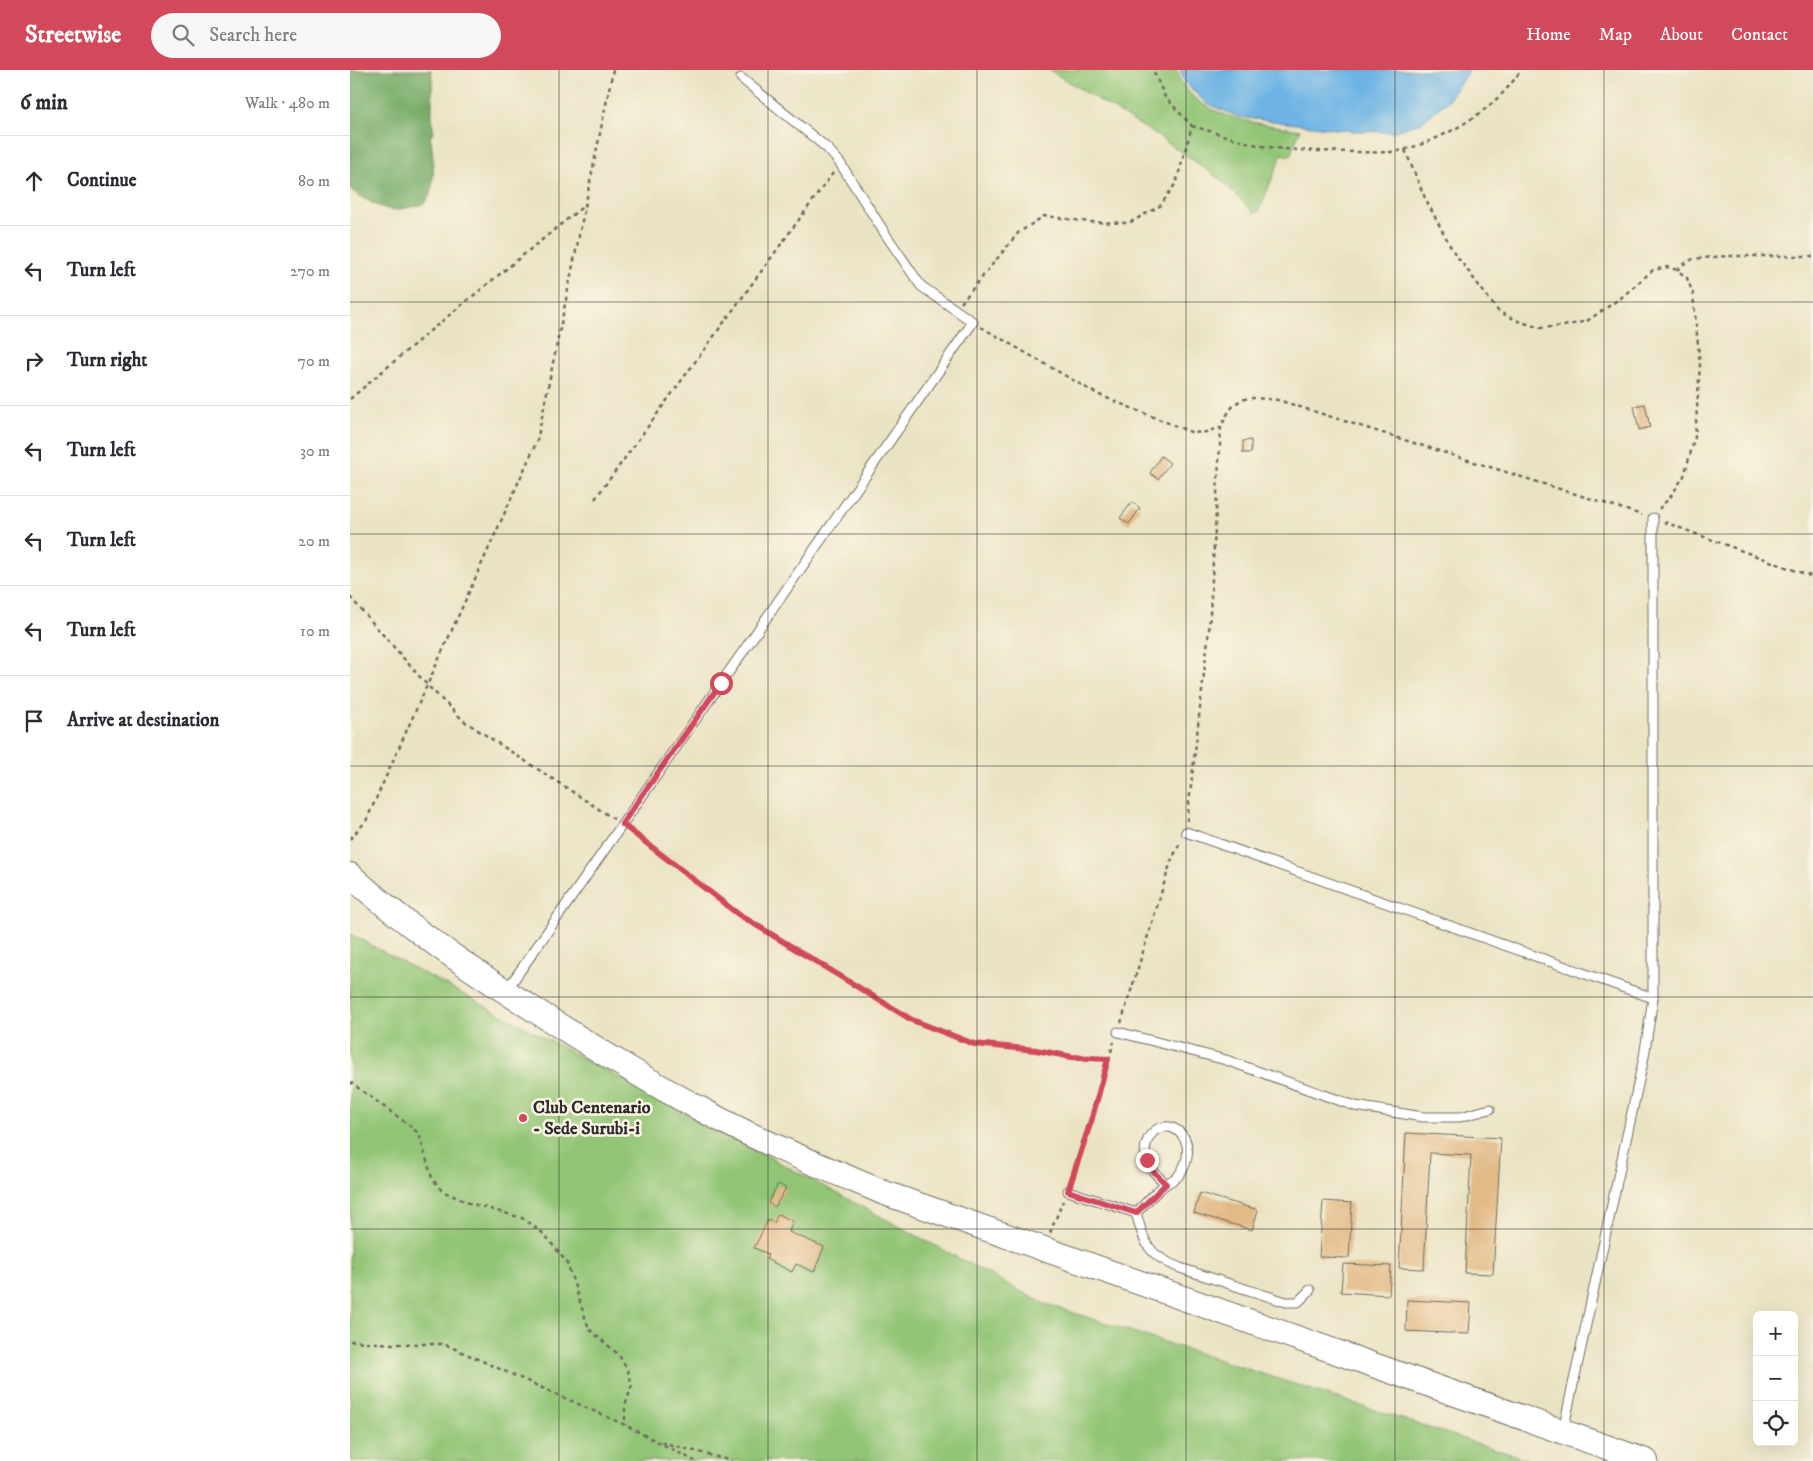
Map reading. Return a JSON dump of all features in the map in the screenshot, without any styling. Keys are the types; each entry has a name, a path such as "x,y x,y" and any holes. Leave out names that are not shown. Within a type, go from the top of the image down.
{"street":[{"path":"350,875 432,942 505,992 610,1057 707,1113 787,1151 882,1192 1646,1461"}],"lane":[{"path":"505,992 973,322 921,286 840,163 827,148 741,78"},
{"path":"1563,1432 1644,1056 1653,998 1653,518"},
{"path":"1186,832 1653,998"},
{"path":"1118,1032 1226,1060 1355,1106 1423,1118 1460,1117 1490,1109"},
{"path":"1136,1213 1166,1184 1178,1177 1188,1154 1186,1140 1180,1132 1173,1128 1164,1127 1149,1137 1145,1148 1147,1160 1154,1172 1166,1184"},
{"path":"1068,1191 1136,1213"},
{"path":"1136,1213 1147,1244 1156,1256 1164,1262 1286,1302 1298,1302 1310,1290"}],"path":[{"path":"350,839 366,821 537,441 613,70"},
{"path":"1154,70 1164,98 1192,126 1262,146 1318,151 1374,152 1406,150 1447,133 1486,109 1516,78 1521,70"},
{"path":"956,310 1018,233 1044,216 1091,222 1129,223 1160,206 1176,183 1192,126"},
{"path":"1406,150 1424,198 1453,252 1498,311 1518,321 1540,328 1564,326 1587,321 1622,297 1653,270 1667,267 1678,270 1687,278 1693,294 1700,365 1695,437 1684,476 1653,518"},
{"path":"594,499 840,163"},
{"path":"350,398 587,203"},
{"path":"1678,270 1684,264 1702,258 1727,256 1813,256"},
{"path":"973,322 1097,394 1193,433 1206,432 1221,427"},
{"path":"1044,1250 1068,1191 1092,1118 1108,1059 1171,861 1186,832 1209,630 1221,427 1228,412 1236,403 1248,398 1278,400 1653,518 1813,576"},
{"path":"350,597 427,685 464,721 622,824 738,914 912,1020 974,1044 1036,1050 1072,1057 1108,1059"},
{"path":"350,1082 410,1124 419,1134 432,1178 442,1191 469,1203 522,1218 544,1234 567,1263 589,1330 619,1355 628,1372 632,1385 625,1406 625,1425"},
{"path":"350,1341 394,1344 444,1344 625,1425 695,1461"},
{"path":"655,1441 732,1461"}],"green space":[{"path":"350,70 431,70 434,133 430,137 433,180 429,196 423,204 392,210 370,202 350,189"},
{"path":"1049,70 1177,70 1183,85 1206,106 1236,118 1300,130 1290,156 1282,154 1259,211 1254,213 1221,180 1187,156 1153,133"},
{"name":"Club Centenario - Sede Surubi-i","path":"350,934 1043,1303 1532,1461 350,1461"}],"water":[{"path":"1180,70 1469,70 1447,102 1420,123 1392,132 1352,131 1239,117 1207,104 1185,83"}],"building":[{"path":"1645,404 1650,427 1639,430 1634,406"},
{"path":"1251,440 1251,453 1243,453 1243,441"},
{"path":"1161,456 1170,463 1158,479 1150,473"},
{"path":"1132,502 1140,508 1129,524 1120,518"},
{"path":"1406,1133 1501,1138 1493,1274 1465,1273 1471,1155 1430,1153 1424,1269 1399,1268"},
{"path":"778,1184 786,1188 775,1207 768,1203"},
{"path":"1200,1193 1258,1210 1252,1230 1194,1213"},
{"path":"1323,1201 1352,1203 1349,1258 1319,1257"},
{"path":"778,1214 793,1221 789,1232 824,1247 814,1272 796,1264 792,1272 766,1259 768,1254 754,1248 768,1220 774,1223"},
{"path":"1343,1264 1391,1266 1389,1295 1341,1292"},
{"path":"1407,1300 1471,1303 1469,1334 1406,1331"}],"place":[{"name":"Club Centenario - Sede Surubi-i","path":"523,1118"}],"route":[{"path":"721,683 622,824 738,914 912,1020 974,1044 1036,1050 1072,1057 1108,1059 1092,1118 1068,1191 1136,1213 1166,1184 1154,1172 1147,1160"}]}
